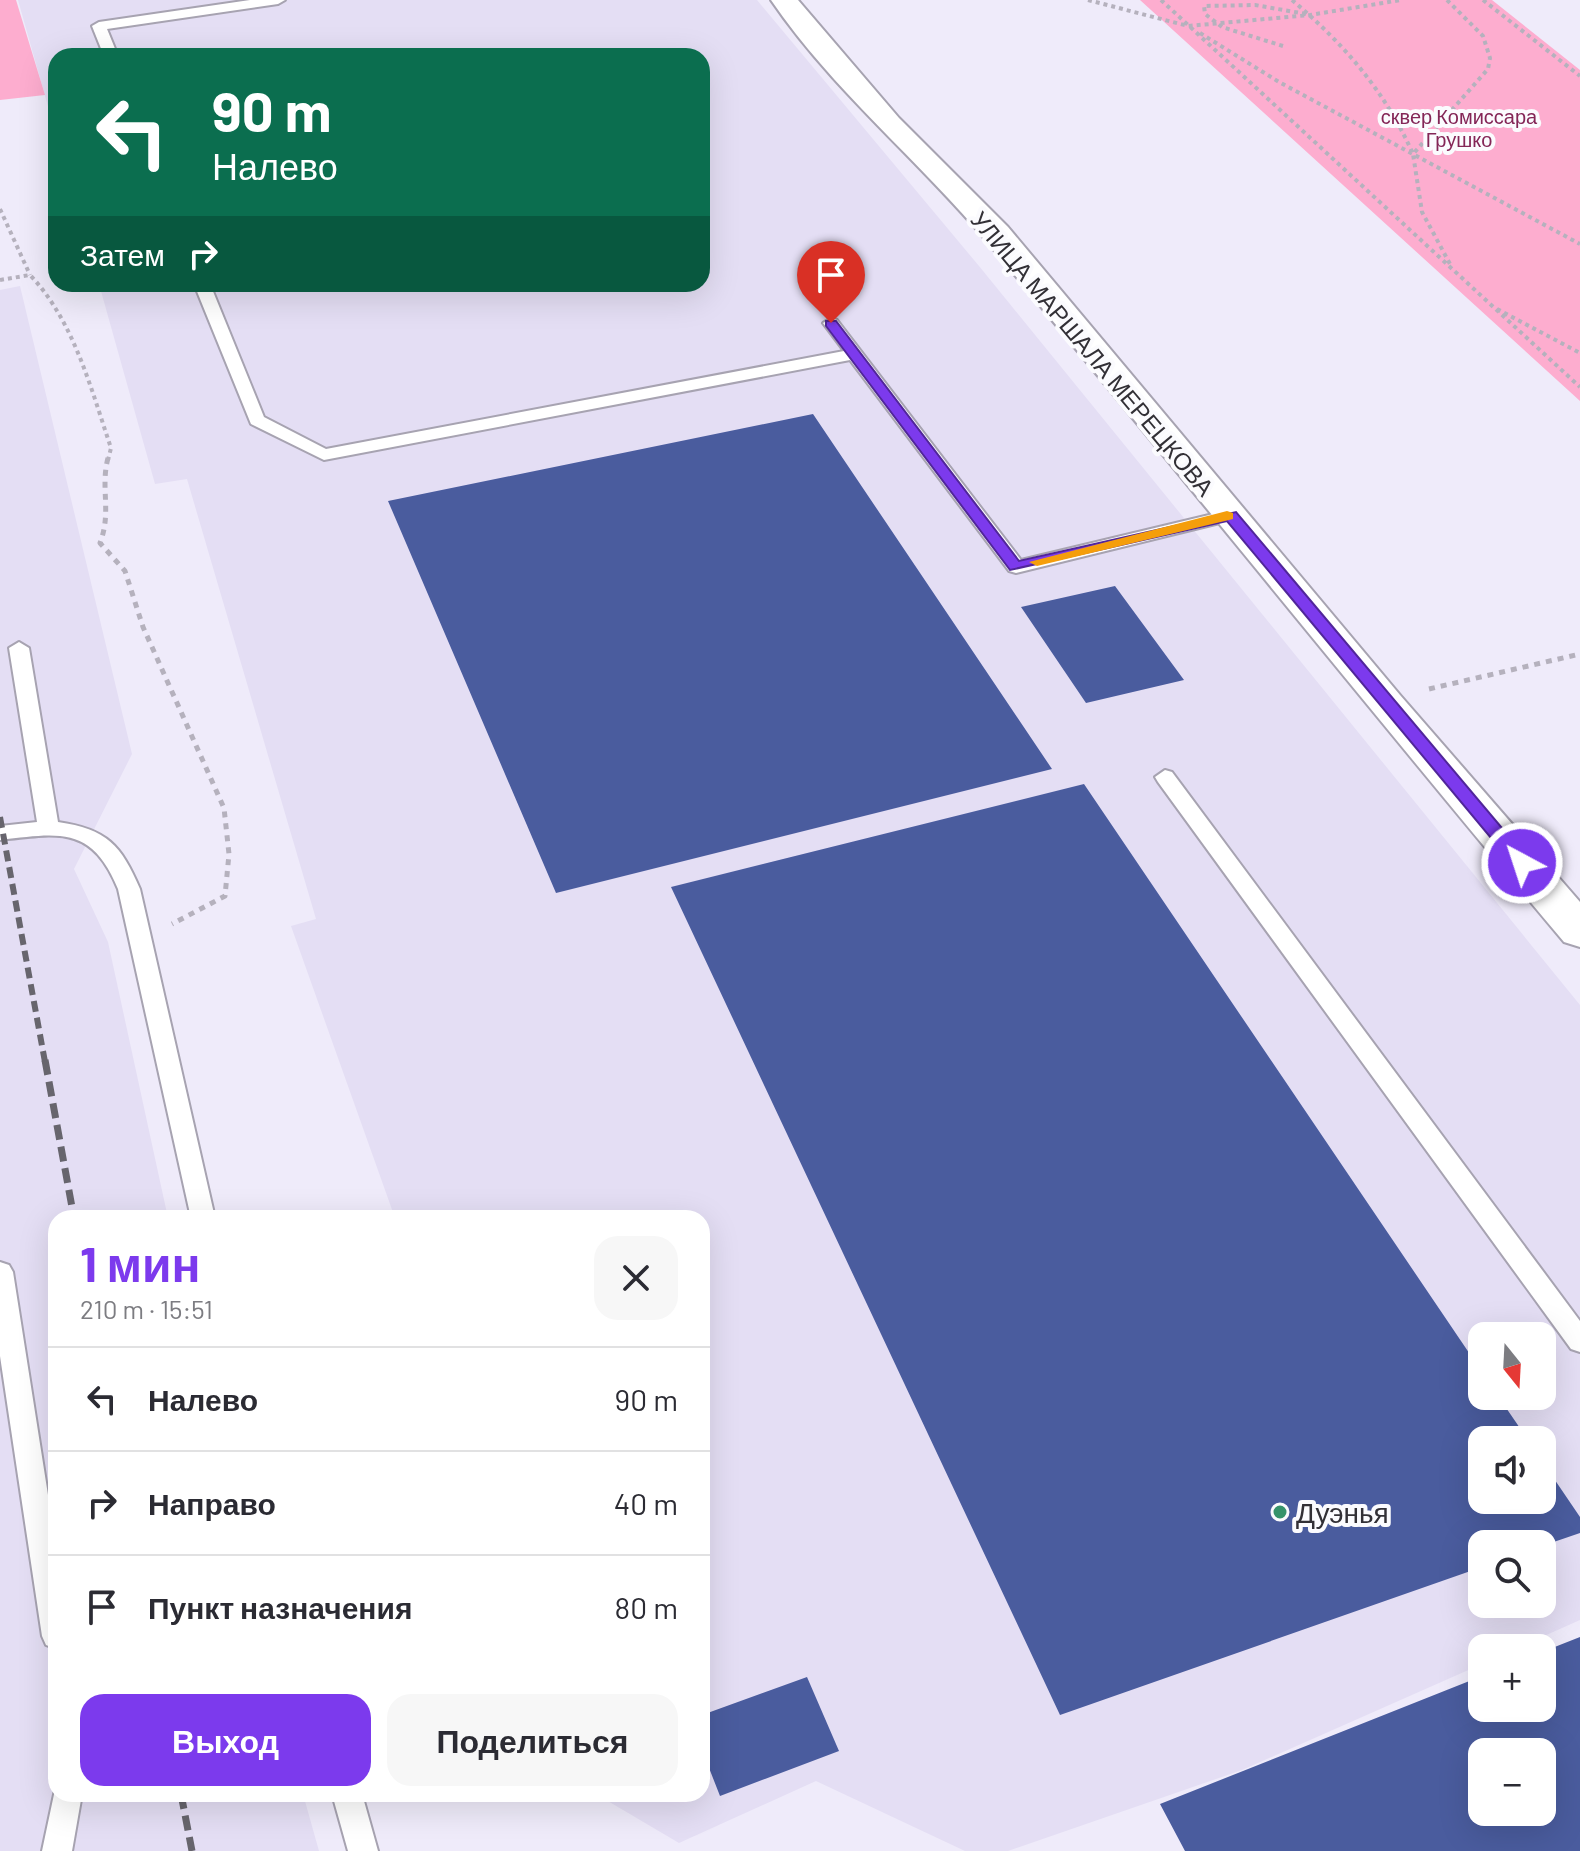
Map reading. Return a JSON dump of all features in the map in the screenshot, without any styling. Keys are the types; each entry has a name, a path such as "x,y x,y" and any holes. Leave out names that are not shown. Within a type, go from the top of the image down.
{"street":[{"name":"УЛИЦА МАРШАЛА МЕРЕЦКОВА","path":"784,0 889,124 997,234 1382,699 1580,931"}],"lane":[{"path":"108,48 99,26 278,0"},
{"path":"205,292 257,420 324,455 854,354"},
{"path":"831,323 1016,567 1230,515"},
{"path":"19,648 48,827"},
{"path":"1165,777 1580,1341"},
{"path":"0,833 48,827 73,831 110,850 129,889 201,1210"},
{"path":"0,1272 48,1584"},
{"path":"57,1851 66,1802"},
{"path":"349,1802 363,1851"}],"path":[{"path":"1088,0 1188,26 1279,82 1580,244"},
{"path":"1161,0 1580,387"},
{"path":"1292,0 1382,89 1413,154 1416,200 1427,229 1455,272"},
{"path":"1188,26 1310,15 1401,0"},
{"path":"1413,154 1457,102 1482,80 1491,62 1488,44 1479,29 1447,0"},
{"path":"1483,0 1580,76"},
{"path":"1283,46 1218,23 1205,14 1204,6 1211,2 1246,2 1310,15"},
{"path":"0,209 30,275 48,294 81,361 111,448 105,470 108,523 100,543 125,571 143,627 224,808 229,854 225,896 139,941"},
{"path":"0,280 30,275"},
{"path":"1490,305 1580,353"},
{"path":"1382,699 1580,654"}],"shaded area":[{"path":"18,0 757,0 979,266 1580,1005 1580,1620 1548,1634 1468,1634 1468,1670 1242,1770 1008,1851 965,1851 816,1781 679,1843 609,1802 710,1802 710,1210 392,1210 291,926 316,919 187,479 155,484 101,292 710,292 710,48 48,48 48,107"},
{"path":"20,286 132,754 74,869 108,942 166,1210 48,1210 48,1802 305,1802 319,1851 0,1851 0,290"}],"green space":[{"path":"0,0 16,0 45,95 0,100"},
{"name":"сквер Комиссара Грушко","path":"1140,0 1492,0 1580,70 1580,401"}],"building":[{"path":"813,414 1052,769 556,893 388,501"},
{"path":"1115,586 1184,680 1086,703 1021,607"},
{"path":"1084,784 1468,1351 1468,1410 1508,1410 1518,1426 1468,1426 1468,1514 1556,1514 1556,1482 1580,1517 1580,1533 1556,1541 1556,1530 1468,1530 1468,1572 1060,1715 671,887"},
{"path":"1580,1637 1580,1851 1185,1851 1160,1804 1468,1682 1468,1722 1556,1722 1556,1646"},
{"path":"807,1677 839,1751 720,1796 710,1770 710,1712"}],"railway":[{"path":"0,817 45,1062"},
{"path":"45,1060 73,1210"},
{"path":"183,1802 192,1851"}],"slow traffic":[{"path":"1037,562 1227,516"}],"place":[{"name":"Дуэнья","path":"1280,1512"}],"route":[{"path":"831,323 1016,567 1230,515 1522,863"}]}
